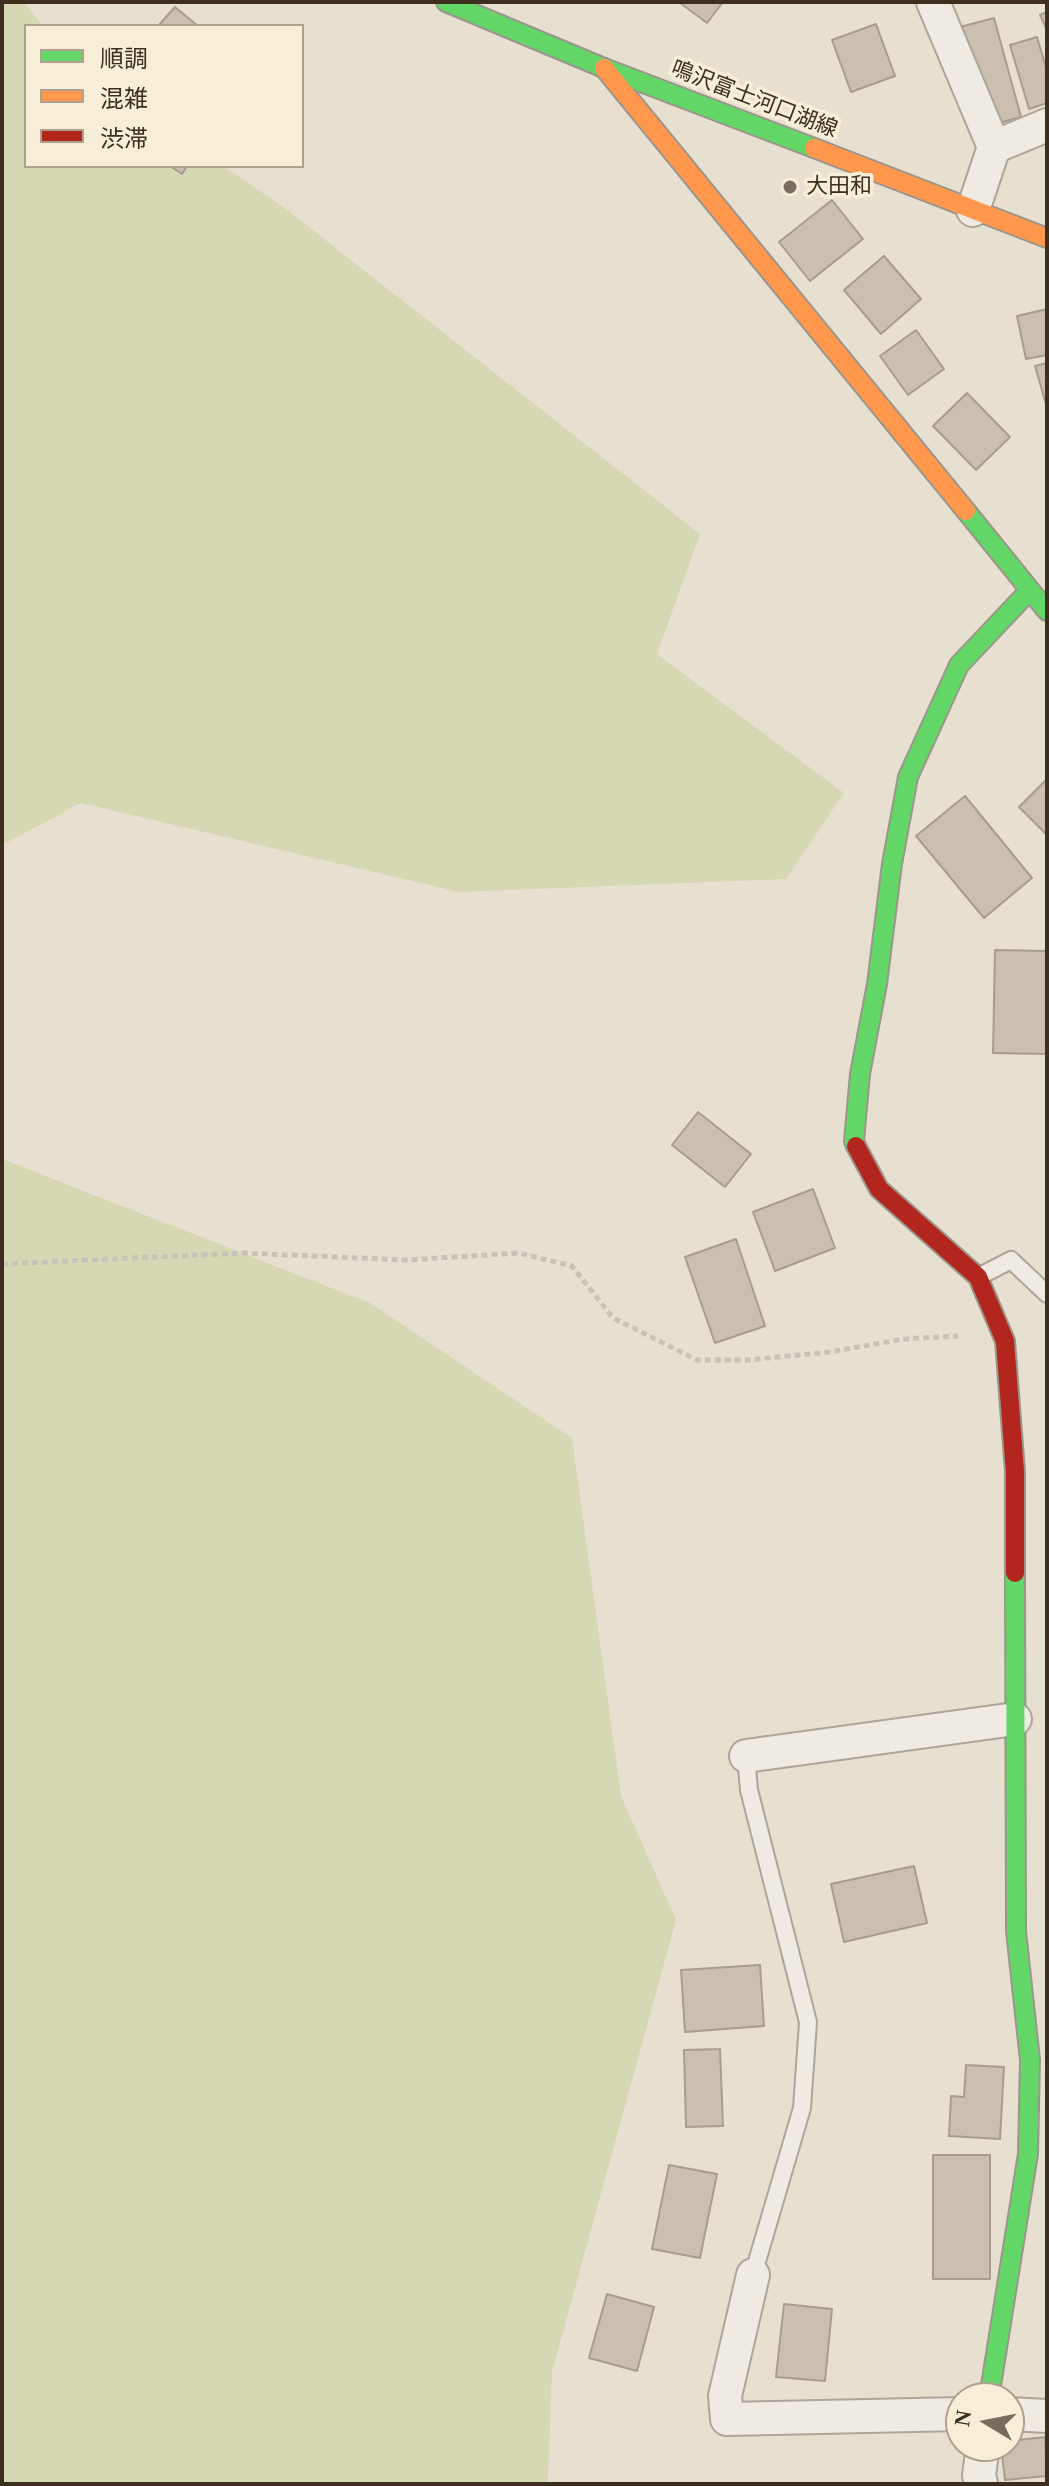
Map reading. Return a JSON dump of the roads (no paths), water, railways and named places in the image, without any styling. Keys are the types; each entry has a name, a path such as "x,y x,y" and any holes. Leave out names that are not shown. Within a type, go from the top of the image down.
{"street":[{"name":"鳴沢富士河口湖線","path":"446,2 604,68 1047,238"},
{"path":"933,2 994,147 973,210"},
{"path":"604,68 1047,611"},
{"path":"994,147 1047,125"},
{"path":"992,2382 1028,2154 1030,2060 1016,1931 1015,1472 1005,1341 978,1277 879,1189 854,1141 860,1074 877,984 892,864 908,777 959,665 1029,591"},
{"path":"746,1756 1015,1719"},
{"path":"753,2275 725,2396 727,2419 945,2414"},
{"path":"1025,2415 1047,2416"},
{"path":"981,2462 981,2484"}],"lane":[{"path":"978,1277 1011,1260 1047,1294"},
{"path":"746,1756 749,1790 808,2022 802,2108 753,2275"}],"place":[{"name":"大田和","path":"790,187"}]}
